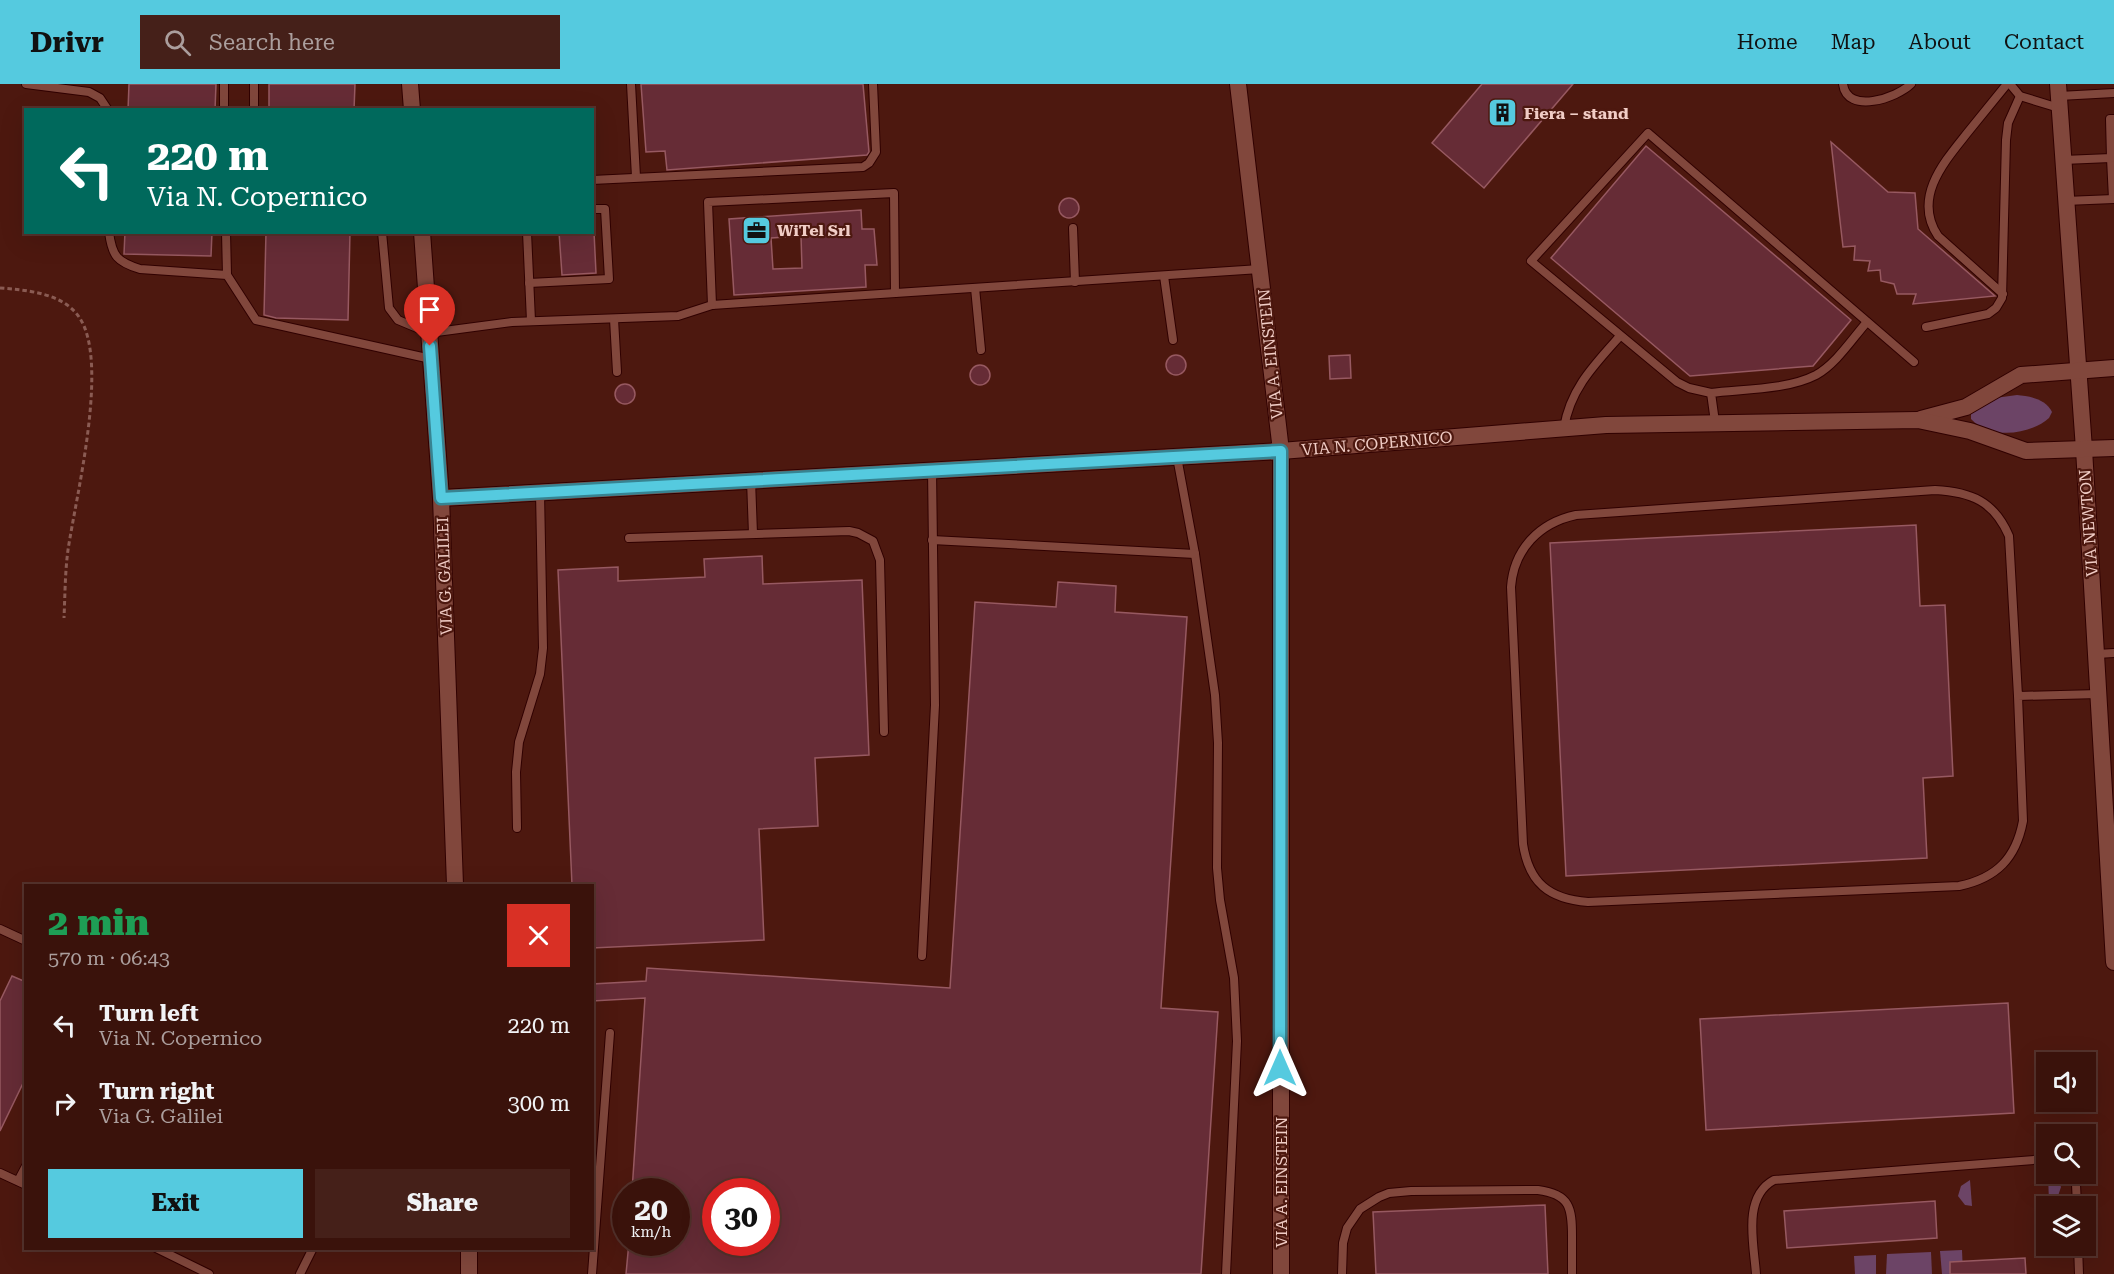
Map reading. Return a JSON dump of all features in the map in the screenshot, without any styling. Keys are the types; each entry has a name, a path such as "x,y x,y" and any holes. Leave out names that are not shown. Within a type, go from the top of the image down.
{"street":[{"path":"410,84 412,108"},
{"name":"VIA A. EINSTEIN","path":"1239,84 1281,451 1281,1274"},
{"name":"VIA NEWTON","path":"2059,96 2084,449 2114,962"},
{"name":"VIA G. GALILEI","path":"422,234 441,498 455,884"},
{"path":"1918,420 1966,406 2021,375 2114,368"},
{"path":"1918,420 1970,431 2026,451 2114,448"},
{"name":"VIA N. COPERNICO","path":"441,498 1281,451 1606,425 1918,420"},
{"path":"468,1250 470,1274"}],"lane":[{"path":"26,84 81,87 100,98 107,108"},
{"path":"224,84 224,108"},
{"path":"254,84 254,108"},
{"path":"631,84 636,177"},
{"path":"594,180 863,167 869,163 876,152 873,84"},
{"path":"1843,84 1848,96 1862,101 1897,94 1911,84"},
{"path":"2003,294 1932,228 1929,199 1930,190 1938,171 2008,84 2020,96 2114,93"},
{"path":"1926,327 1988,314 1996,308 2003,294 2006,140 2008,123 2020,96"},
{"path":"2065,201 2113,199 2110,119 2114,119"},
{"path":"1867,322 1817,375 1785,385 1711,393 1689,388 1677,382 1531,261 1648,133 1914,362"},
{"path":"2063,160 2111,158"},
{"path":"712,305 708,202 894,193 895,293"},
{"path":"529,284 609,279 605,208 594,209"},
{"path":"1073,228 1075,282"},
{"path":"110,234 111,246 116,257 126,265 140,269 227,275"},
{"path":"226,234 227,275 256,320 431,359"},
{"path":"382,234 389,308 398,320 429,333 531,321 678,316 712,305 1261,269"},
{"path":"526,234 531,321"},
{"path":"1164,276 1173,340"},
{"path":"975,288 981,350"},
{"path":"614,319 617,372"},
{"path":"1564,428 1570,402 1578,387 1620,336"},
{"path":"1711,393 1715,422"},
{"path":"1177,456 1215,695 1218,761 1217,868 1220,900 1234,978 1237,1016 1226,1274"},
{"path":"922,956 934,705 932,469"},
{"path":"751,480 753,534"},
{"path":"1935,490 1968,494 1990,507 2001,520 2009,536 2018,696 2024,821 2015,848 1998,870 1986,878 1959,886 1575,901 1552,894 1535,880 1525,859 1512,599 1513,571 1517,558 1533,536 1552,522 1576,515 1935,490"},
{"path":"517,828 516,771 519,742 540,674 543,648 540,491"},
{"path":"629,538 849,531 866,536 873,541 880,560 884,732"},
{"path":"932,540 1194,554"},
{"path":"2097,654 2114,653"},
{"path":"2018,696 2099,694"},
{"path":"0,929 24,940"},
{"path":"594,1247 610,1033"},
{"path":"1756,1274 1754,1205 1762,1189 1774,1180 2036,1160"},
{"path":"0,1173 22,1183"},
{"path":"1342,1274 1343,1243 1347,1228 1360,1209 1378,1197 1389,1193 1411,1191 1538,1190 1563,1198 1571,1211 1572,1274"},
{"path":"160,1250 209,1274"},
{"path":"300,1274 313,1250"},
{"path":"592,1274 594,1250"},
{"path":"2078,1256 2079,1274"}],"path":[{"path":"0,288 19,289 52,297 66,305 78,315 91,343 92,364 86,443 68,554 64,618"}],"shaded area":[{"path":"2017,395 2032,397 2046,404 2052,412 2049,418 2031,428 2010,433 1989,430 1979,426 1971,419 1971,413 1995,398"},
{"path":"1970,1180 1972,1206 1965,1205 1958,1196 1961,1186"},
{"path":"2048,1184 2060,1184 2058,1196 2049,1196"},
{"path":"1962,1250 1963,1274 1942,1274 1940,1251"},
{"path":"1931,1252 1932,1274 1886,1274 1887,1254"},
{"path":"1876,1255 1876,1274 1855,1274 1854,1256"}],"building":[{"path":"129,84 216,84 215,108 128,108"},
{"path":"269,84 355,84 354,108 269,108"},
{"path":"641,84 863,84 869,152 867,155 667,170 665,151 646,152"},
{"name":"Fiera – stand","path":"1482,84 1573,84 1484,188 1432,143"},
{"path":"1831,142 1888,192 1915,193 1918,229 1995,296 1913,304 1916,294 1897,294 1894,284 1881,281 1880,270 1868,271 1870,261 1854,260 1855,246 1843,247"},
{"path":"1646,146 1851,320 1813,366 1690,376 1551,258"},
{"path":"1065,198 1073,198 1079,204 1079,212 1073,218 1065,218 1059,212 1059,204"},
{"path":"861,210 862,229 874,229 877,265 865,265 866,287 734,295 729,219","holes":["801,236 802,268 773,269 771,238"]},
{"path":"594,232 596,273 562,275 559,234 594,234"},
{"path":"125,234 212,234 211,256 124,254"},
{"path":"266,234 350,234 348,320 276,318 264,315"},
{"path":"1172,355 1180,355 1186,361 1186,369 1180,375 1172,375 1166,369 1166,361"},
{"path":"1350,355 1351,378 1330,379 1329,356"},
{"path":"976,365 984,365 990,371 990,379 984,385 976,385 970,379 970,371"},
{"path":"621,384 629,384 635,390 635,398 629,404 621,404 615,398 615,390"},
{"path":"1916,525 1920,606 1945,605 1953,776 1923,778 1927,858 1566,876 1550,543"},
{"path":"762,556 763,584 862,580 869,755 815,758 818,826 759,829 764,940 594,948 594,884 572,884 558,570 618,567 618,581 705,577 704,559"},
{"path":"1058,582 1116,586 1115,612 1187,617 1161,1008 1218,1012 1201,1274 626,1274 628,1256 690,1256 690,1178 633,1178 645,998 594,1001 594,984 646,981 647,968 950,988 975,602 1056,607"},
{"path":"12,976 24,981 24,1081 0,1131 0,1001"},
{"path":"2008,1003 2014,1113 1706,1130 1700,1019"},
{"path":"1935,1201 1937,1238 1787,1248 1784,1211"},
{"path":"1545,1205 1548,1274 1376,1274 1373,1212"},
{"path":"2025,1258 2026,1274 1950,1274 1950,1262"}],"place":[{"name":"Fiera – stand","path":"1503,113"},
{"name":"WiTel Srl","path":"756,230"}],"route":[{"path":"430,346 441,498 1281,451 1280,1068"}]}
